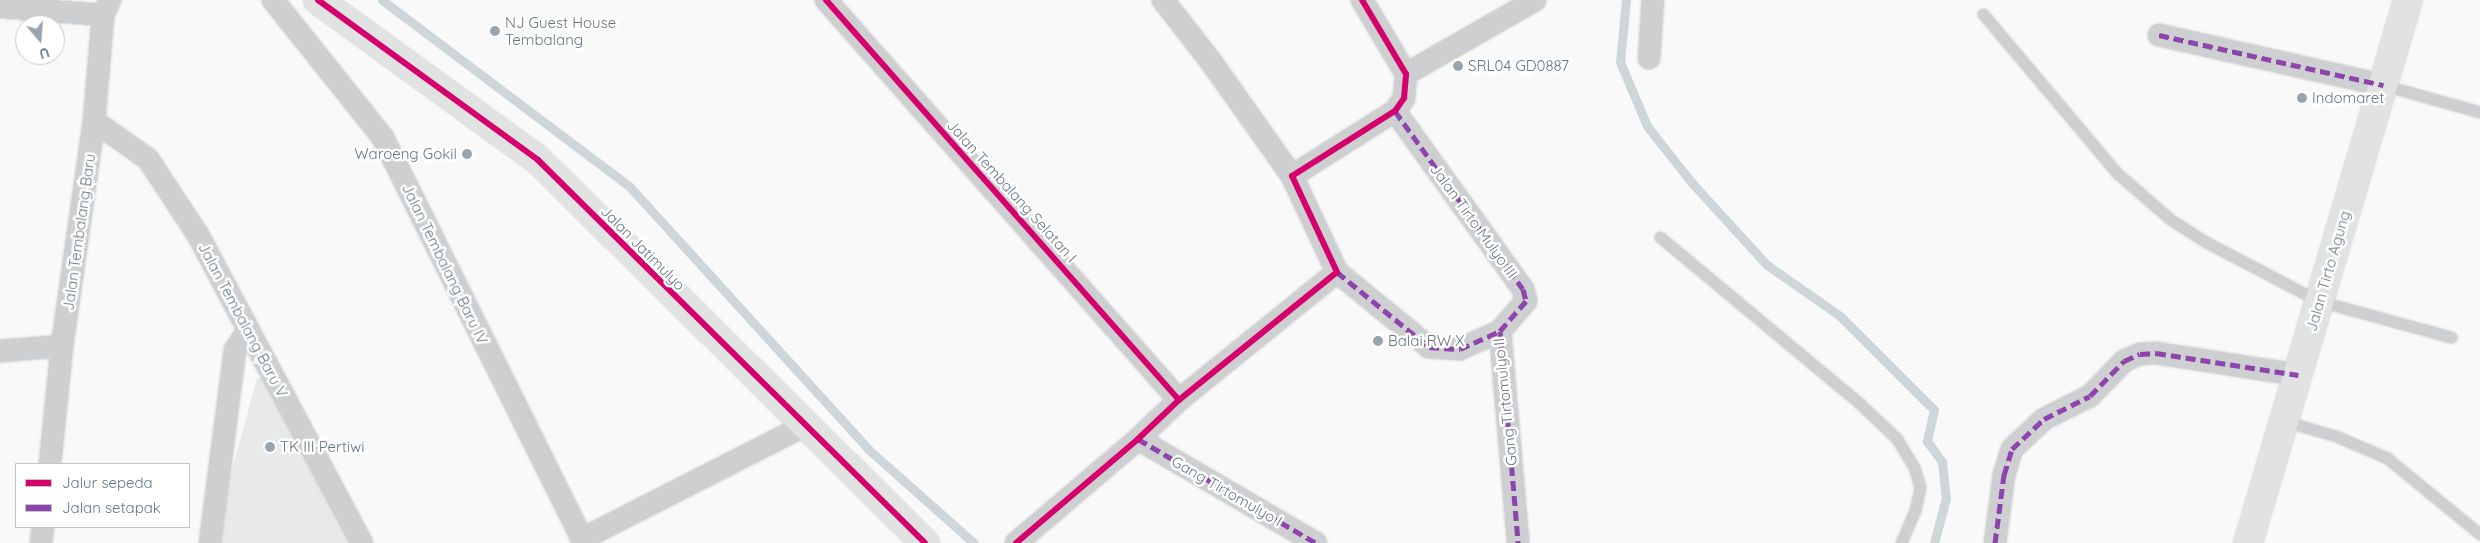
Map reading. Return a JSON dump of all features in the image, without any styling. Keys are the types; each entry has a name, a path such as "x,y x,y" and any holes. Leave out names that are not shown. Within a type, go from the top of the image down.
{"street":[{"name":"Jalan Jatimulyo","path":"318,0 538,160 804,426 925,543"},
{"name":"Jalan Tembalang Selatan I","path":"826,0 1179,400"},
{"path":"1016,543 1138,439 1179,400 1337,272 1292,176 1212,63 1163,0"},
{"path":"1292,176 1395,111 1404,98 1406,74 1362,0"},
{"path":"1406,74 1534,0"},
{"path":"1649,58 1653,0"},
{"name":"Jalan Tirto Agung","path":"2248,543 2408,0"},
{"name":"Jalan Tembalang Baru IV","path":"276,2 383,138 583,541"},
{"path":"0,7 106,8"},
{"name":"Jalan Tembalang Baru","path":"50,463 62,346 94,121 106,8"},
{"path":"2159,35 2383,85"},
{"name":"Jalan Tirto Mulyo III","path":"1395,111 1523,289 1526,301 1500,331"},
{"name":"Jalan Tembalang Baru V","path":"94,121 148,159 198,235 362,543"},
{"name":"Gang Tirtomulyo II","path":"1337,272 1429,347 1444,350 1460,349 1500,331 1518,543"},
{"path":"210,543 235,350 248,330"},
{"path":"0,351 62,346"},
{"path":"1995,543 2004,475 2012,449 2044,419 2090,396 2124,361 2140,354 2156,353 2298,375"},
{"path":"583,541 804,426"},
{"name":"Gang Tirtomulyo I","path":"1138,439 1316,543"},
{"path":"41,543 43,528"}],"lane":[{"path":"1983,14 2117,173 2142,196 2204,241 2319,301 2451,337"},
{"path":"2383,85 2480,112"},
{"path":"1660,237 1857,401 1897,439 1914,467 1920,487 1915,510 1901,543"},
{"path":"2283,421 2336,436 2387,458 2480,534"}],"shaded area":[{"name":"TK III Pertiwi","path":"257,378 264,378 356,543 215,543 219,517"}],"waterway":[{"path":"382,0 629,186 868,449 974,543"},
{"path":"1626,0 1620,62 1647,126 1692,183 1767,265 1840,316 1934,410 1927,441 1942,462 1946,498 1934,543"}],"marked path":[{"path":"2159,35 2383,85"},
{"path":"1395,111 1523,289 1526,301 1500,331"},
{"path":"1337,272 1429,347 1460,349 1500,331 1518,543"},
{"path":"1995,543 2004,475 2012,449 2044,419 2090,396 2124,361 2140,354 2156,353 2298,375"},
{"path":"1138,439 1316,543"}],"cycle path":[{"path":"318,0 538,160 925,543"},
{"path":"826,0 1179,400"},
{"path":"1016,543 1138,439 1179,400 1337,272 1292,176 1395,111 1404,98 1406,74 1362,0"}],"place":[{"name":"NJ Guest House Tembalang","path":"495,31"},
{"name":"SRL04 GD0887","path":"1458,66"},
{"name":"Indomaret","path":"2302,98"},
{"name":"Waroeng Gokil","path":"467,154"},
{"name":"Balai RW X","path":"1378,341"},
{"name":"TK III Pertiwi","path":"270,447"}]}
